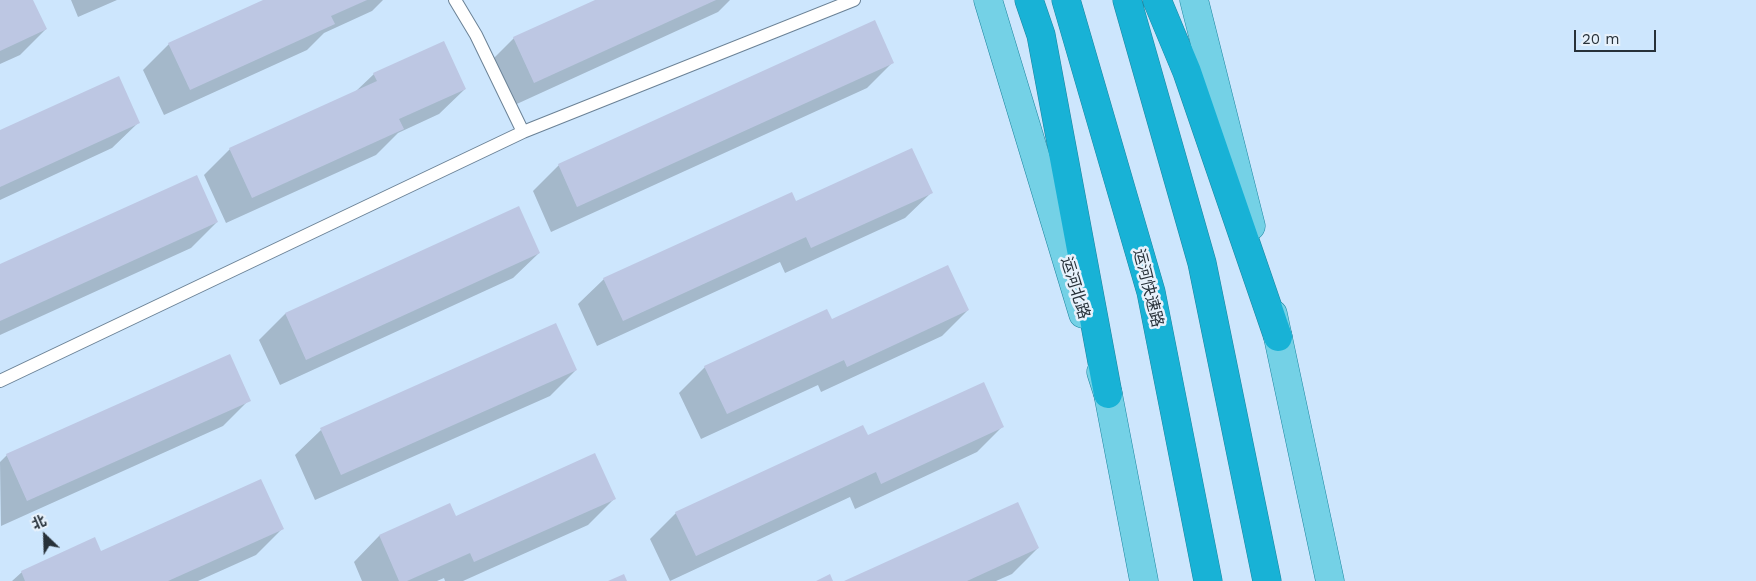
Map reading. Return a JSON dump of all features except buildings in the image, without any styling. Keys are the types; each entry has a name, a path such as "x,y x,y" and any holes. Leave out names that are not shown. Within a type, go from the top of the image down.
{"highway":[{"path":"1029,0 1041,35 1108,394"},
{"name":"运河快速路","path":"1066,0 1151,292 1208,581"},
{"path":"1127,0 1202,263 1267,581"},
{"path":"1157,0 1187,72 1278,337"}],"main road":[{"name":"运河北路","path":"988,0 1108,394 1144,581"},
{"path":"1194,0 1278,337 1330,581"}],"lane":[{"path":"455,0 476,35 523,132"},
{"path":"0,381 523,132 854,0"}]}
